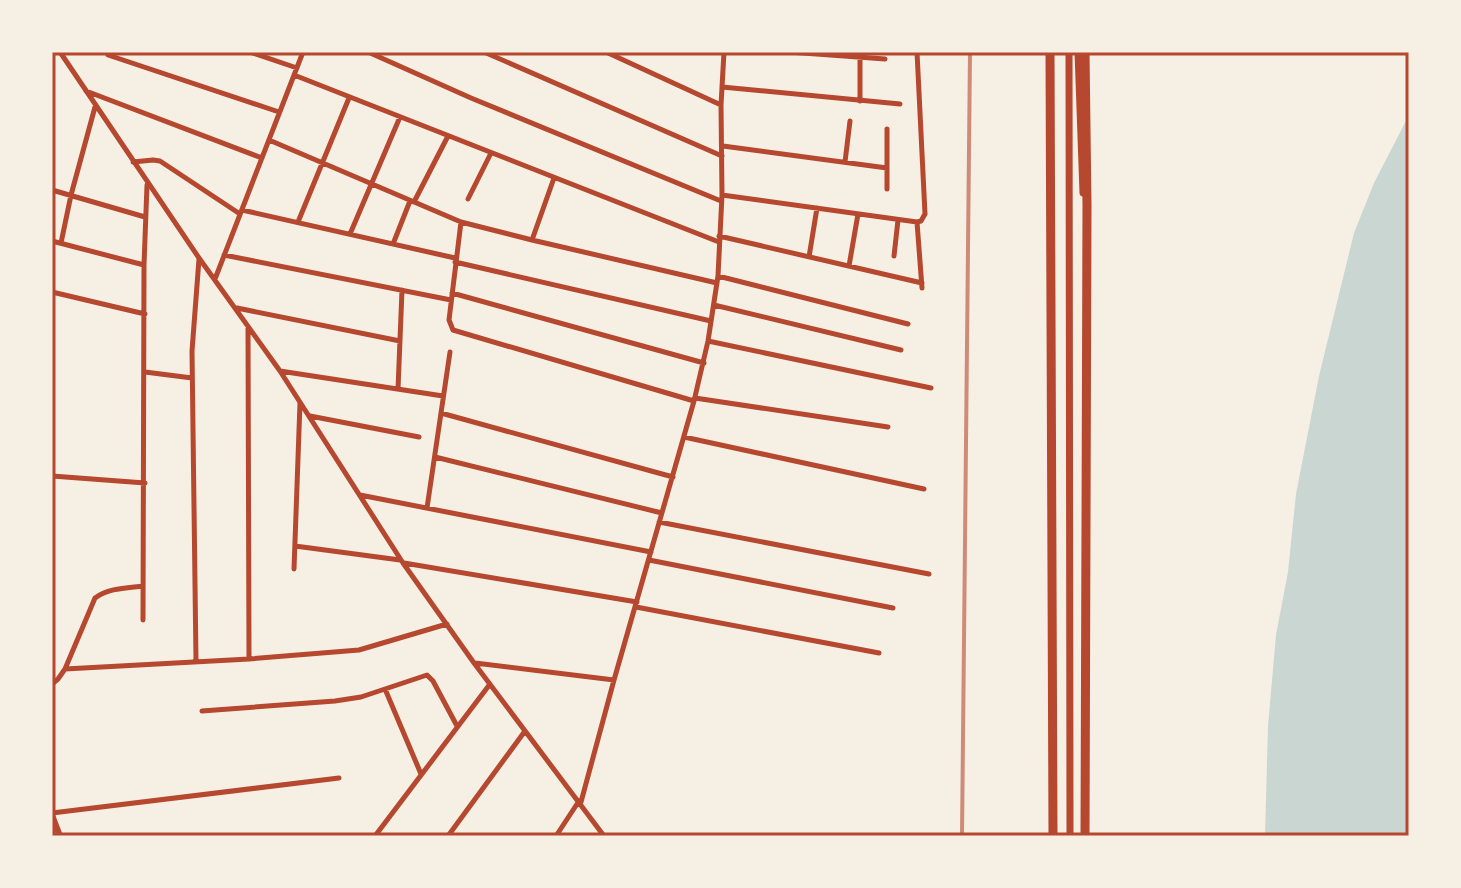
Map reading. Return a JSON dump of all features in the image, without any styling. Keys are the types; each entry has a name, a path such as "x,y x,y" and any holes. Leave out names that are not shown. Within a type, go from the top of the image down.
{"highway":[{"path":"1050,52 1053,836"},
{"path":"1085,52 1085,836"}],"main road":[{"path":"1069,52 1070,836"},
{"path":"1078,52 1087,283"}],"street":[{"path":"250,52 297,68"},
{"path":"215,280 303,52"},
{"path":"368,52 471,98 722,198 917,222 925,214 917,52"},
{"path":"484,52 722,156"},
{"path":"606,52 721,105"},
{"path":"556,836 580,802 704,363 718,280 724,52"},
{"path":"789,52 885,59"},
{"path":"62,54 199,258 280,371 402,561 604,836"},
{"path":"108,55 279,112"},
{"path":"860,55 860,101"},
{"path":"294,75 554,178 719,239 849,266 922,286 917,222"},
{"path":"722,87 900,104"},
{"path":"85,91 262,158"},
{"path":"298,222 349,97"},
{"path":"61,243 96,106"},
{"path":"350,234 400,117"},
{"path":"845,162 850,121"},
{"path":"887,129 887,189"},
{"path":"393,244 448,136"},
{"path":"269,140 461,222 908,324"},
{"path":"723,146 887,168"},
{"path":"468,199 491,153"},
{"path":"133,162 160,161 241,212 350,234 712,321"},
{"path":"532,240 554,178"},
{"path":"143,620 147,182"},
{"path":"52,190 145,217"},
{"path":"809,257 817,208"},
{"path":"849,266 858,214"},
{"path":"894,256 898,220"},
{"path":"461,222 450,325 458,333 695,400 888,427"},
{"path":"52,241 144,265"},
{"path":"224,255 451,300"},
{"path":"196,661 192,378 199,258"},
{"path":"398,389 402,290"},
{"path":"52,292 145,314"},
{"path":"452,293 704,363"},
{"path":"714,305 901,350"},
{"path":"235,308 400,341"},
{"path":"248,327 249,659"},
{"path":"708,341 931,388"},
{"path":"427,508 450,352"},
{"path":"280,371 443,396"},
{"path":"145,372 192,378"},
{"path":"294,569 300,402"},
{"path":"441,413 673,477"},
{"path":"308,416 419,437"},
{"path":"684,437 924,489"},
{"path":"435,457 662,513"},
{"path":"52,476 145,483"},
{"path":"359,495 651,552"},
{"path":"659,522 929,574"},
{"path":"295,546 402,561 879,653"},
{"path":"649,560 893,608"},
{"path":"52,684 65,669 95,598 109,591 143,586"},
{"path":"65,669 359,650 447,624"},
{"path":"474,663 614,680"},
{"path":"202,711 361,697 423,676 430,677 457,726"},
{"path":"375,836 490,684"},
{"path":"385,689 421,775"},
{"path":"448,836 526,730"},
{"path":"60,836 52,814 339,778"}],"shaded area":[{"path":"1409,115 1409,836 1265,836 1268,726 1276,635 1288,572 1296,494 1319,376 1354,233 1374,183"}],"railway":[{"path":"962,836 970,52"}]}
